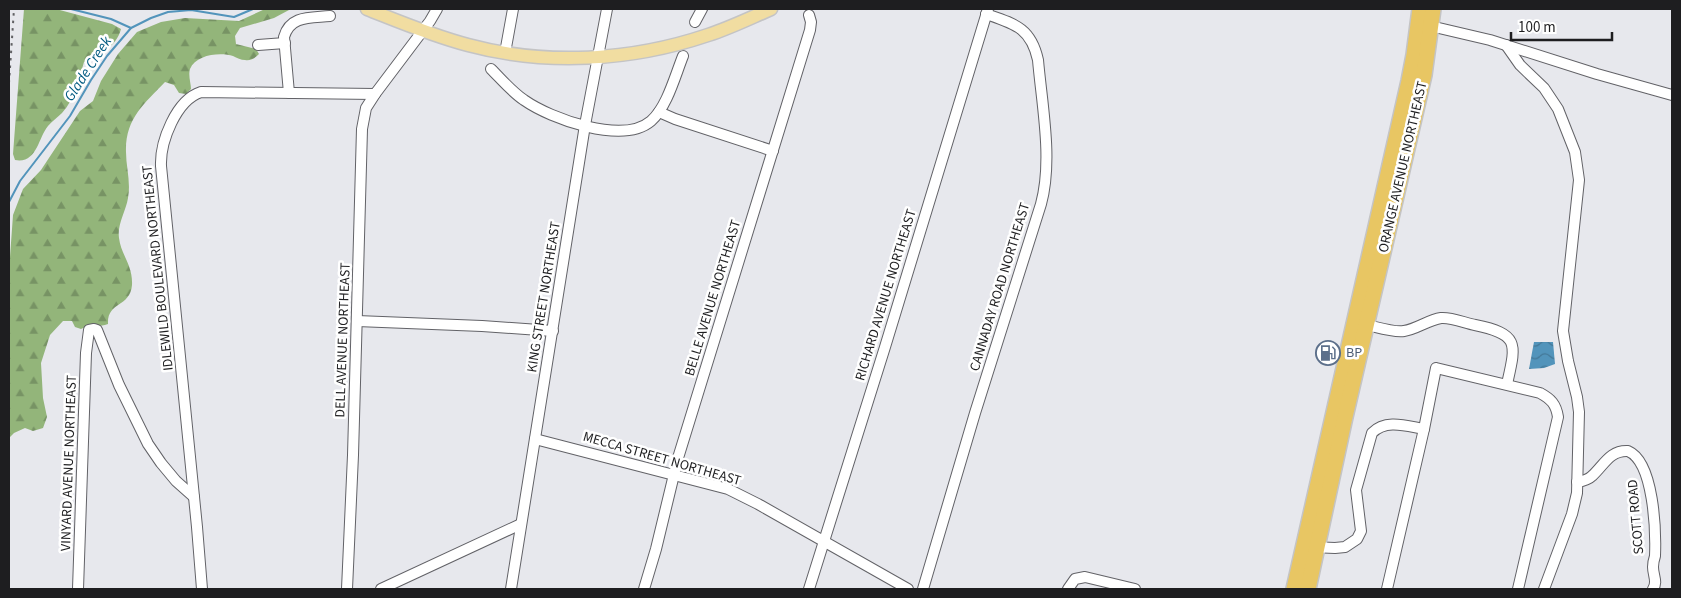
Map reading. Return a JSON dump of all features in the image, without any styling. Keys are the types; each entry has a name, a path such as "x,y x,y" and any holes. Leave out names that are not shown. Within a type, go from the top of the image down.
{"highway":[{"name":"ORANGE AVENUE NORTHEAST","path":"1294,589 1310,547 1361,324 1423,19 1433,9"},
{"name":"ORANGE AVENUE NORTHEAST","path":"1308,589 1310,547"}],"main road":[{"path":"367,9 468,46 505,53 561,58 634,54 680,44 723,30 771,9"}],"street":[{"path":"375,94 423,31 437,9"},
{"path":"505,53 513,9"},
{"name":"KING STREET NORTHEAST","path":"511,589 585,126 607,9"},
{"path":"696,22 702,9"},
{"name":"RICHARD AVENUE NORTHEAST","path":"809,589 987,11"},
{"name":"CANNADAY ROAD NORTHEAST","path":"923,589 975,413 1041,204 1045,184 1045,136 1036,48 1026,32 1021,28 987,11"},
{"path":"289,93 285,43 286,30 293,22 330,16"},
{"name":"BELLE AVENUE NORTHEAST","path":"644,589 656,548 673,475 810,30 811,22 809,16"},
{"path":"1423,19 1672,95"},
{"path":"258,45 285,43"},
{"path":"1506,45 1520,65 1552,98 1567,128 1577,163 1578,189 1563,331 1568,361 1578,397 1577,493 1572,514 1544,589"},
{"path":"491,69 513,91 535,107 561,119 585,126 618,131 633,130 646,125 659,112 683,56"},
{"name":"IDLEWILD BOULEVARD NORTHEAST","path":"202,589 163,187 161,157 166,134 183,104 195,94 201,92 375,94"},
{"name":"DELL AVENUE NORTHEAST","path":"347,589 363,123 366,108 375,94"},
{"path":"659,112 773,151"},
{"path":"1361,324 1402,332 1442,318 1495,329 1504,333 1510,339 1513,346 1513,356 1507,384"},
{"path":"357,321 553,331"},
{"name":"VINYARD AVENUE NORTHEAST","path":"78,589 89,330 97,330 118,385 148,444 166,469 194,497"},
{"path":"1387,589 1436,368 1540,393 1550,398 1556,406 1558,417 1518,589"},
{"path":"1310,547 1345,547 1357,539 1361,531 1356,490 1372,434 1377,428 1383,425 1394,424 1424,429"},
{"name":"MECCA STREET NORTHEAST","path":"535,440 728,489 908,589"},
{"name":"SCOTT ROAD","path":"1577,482 1592,477 1617,452 1628,451 1638,458 1646,472 1652,505 1655,540 1653,568 1656,582 1653,589"},
{"path":"381,589 522,524"},
{"path":"1068,589 1071,583 1080,577 1136,589"}],"green space":[{"path":"24,9 56,9 112,24 121,29 116,40 111,45 96,57 84,62 70,102 62,113 48,126 32,154 28,158 15,160 13,154"},
{"path":"265,9 289,10 274,18 240,28 235,36 236,44 256,49 259,54 256,57 247,60 216,54 203,57 193,64 190,69 191,89 186,94 179,93 174,85 165,82 143,105 132,121 127,140 126,158 129,192 119,233 120,244 131,272 132,285 130,292 127,298 111,311 108,324 81,329 75,327 72,321 63,321 50,335 41,363 43,398 47,417 43,428 33,431 25,428 14,433 9,438 9,271 13,215 23,189 41,170 80,111 93,101 101,81 118,54 137,32 161,22 185,18 239,21"}],"water":[{"path":"1534,342 1553,342 1555,364 1544,368 1529,369"}],"waterway":[{"path":"71,9 111,19 131,28"},
{"name":"Glade Creek","path":"9,202 20,181 70,116 107,56 131,28 168,12 191,10 234,17 253,9"}],"railway":[{"path":"9,83 14,9"}],"place":[{"name":"BP","path":"1328,353"}]}
